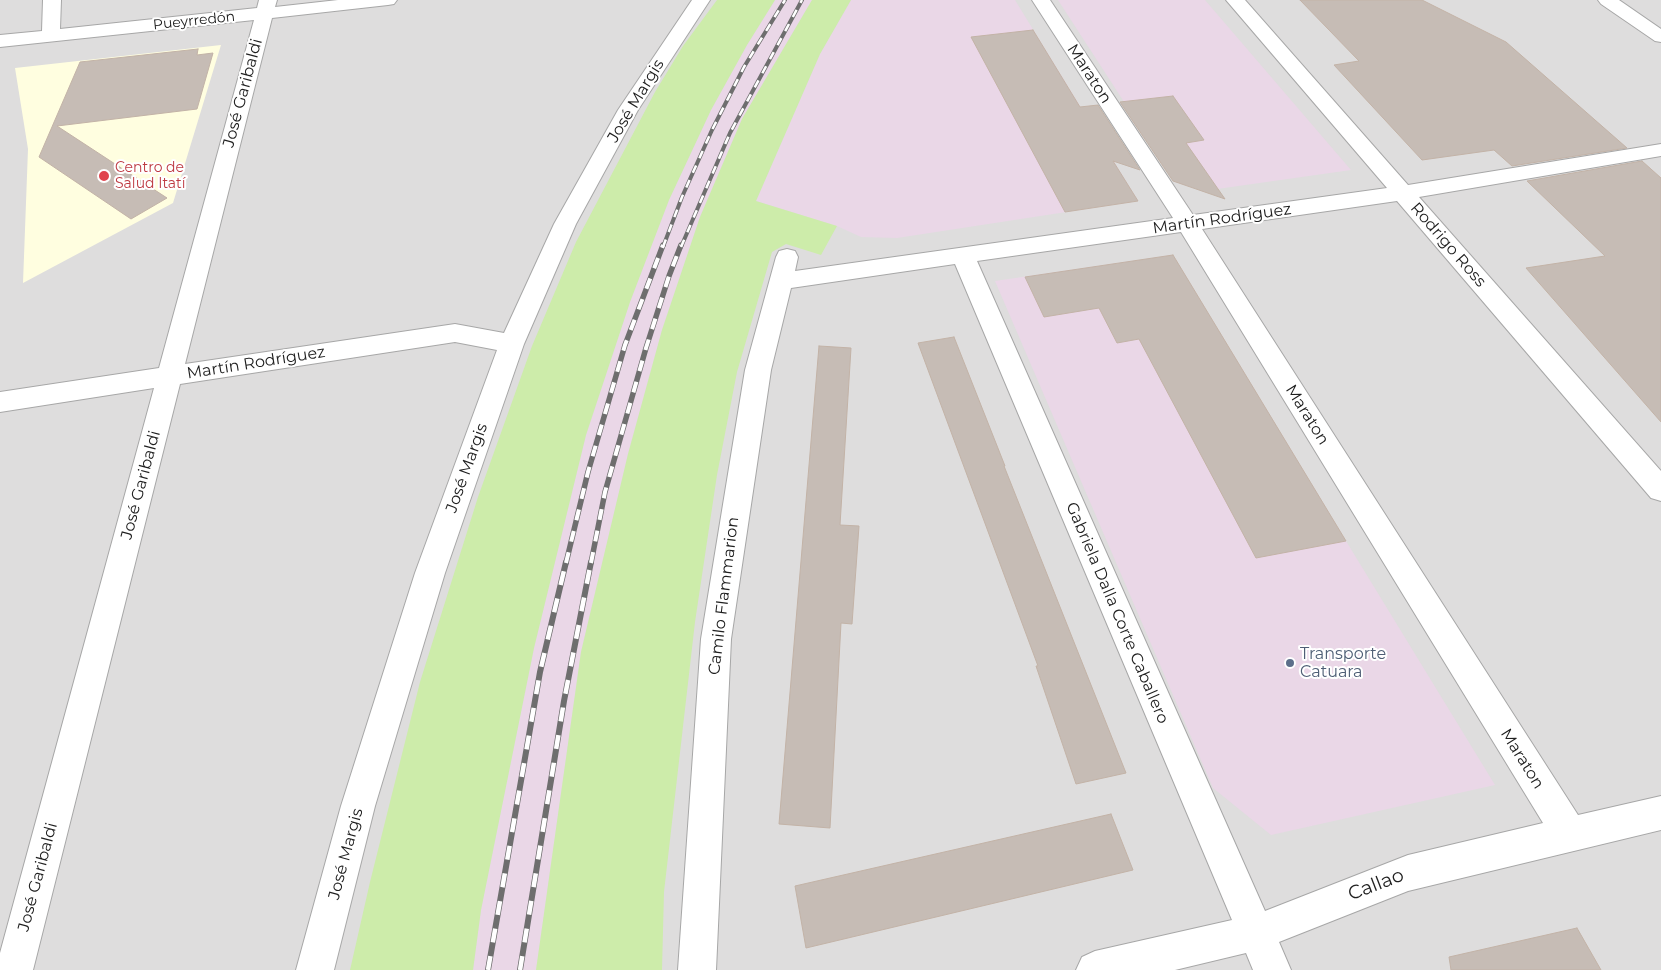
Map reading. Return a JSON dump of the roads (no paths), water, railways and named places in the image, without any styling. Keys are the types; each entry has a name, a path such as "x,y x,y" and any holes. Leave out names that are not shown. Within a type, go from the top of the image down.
{"street":[{"path":"51,36 52,0"},
{"name":"Pueyrredón","path":"0,41 51,36 266,7 388,0"},
{"name":"José Margis","path":"315,970 358,806 430,573 512,344 565,224 628,110 700,0"},
{"name":"Maraton","path":"1041,0 1187,224 1569,833"},
{"name":"Rodrigo Ross","path":"1236,0 1661,490"},
{"path":"1607,0 1661,37"},
{"name":"José Garibaldi","path":"14,970 266,7"},
{"name":"Martín Rodríguez","path":"784,269 963,256 1403,193 1661,150"},
{"name":"Gabriela Dalla Corte Caballero","path":"963,256 1272,970"},
{"name":"Camilo Flammarion","path":"697,970 716,639 758,370 784,269"},
{"name":"Martín Rodríguez","path":"0,402 455,333 512,344"},
{"name":"Callao","path":"1095,970 1255,933 1408,873 1569,833 1661,813"}],"railway":[{"path":"663,247 682,197 712,130 744,67 785,0"},
{"path":"681,247 730,133 802,0"},
{"path":"566,563 588,472 625,345 663,245"},
{"path":"591,563 605,492 646,348 681,245"},
{"path":"488,970 540,672 566,562"},
{"path":"520,970 564,701 591,562"}],"place":[{"name":"Centro de Salud Itatí","path":"104,176"},
{"name":"Transporte Catuara","path":"1290,663"}]}
